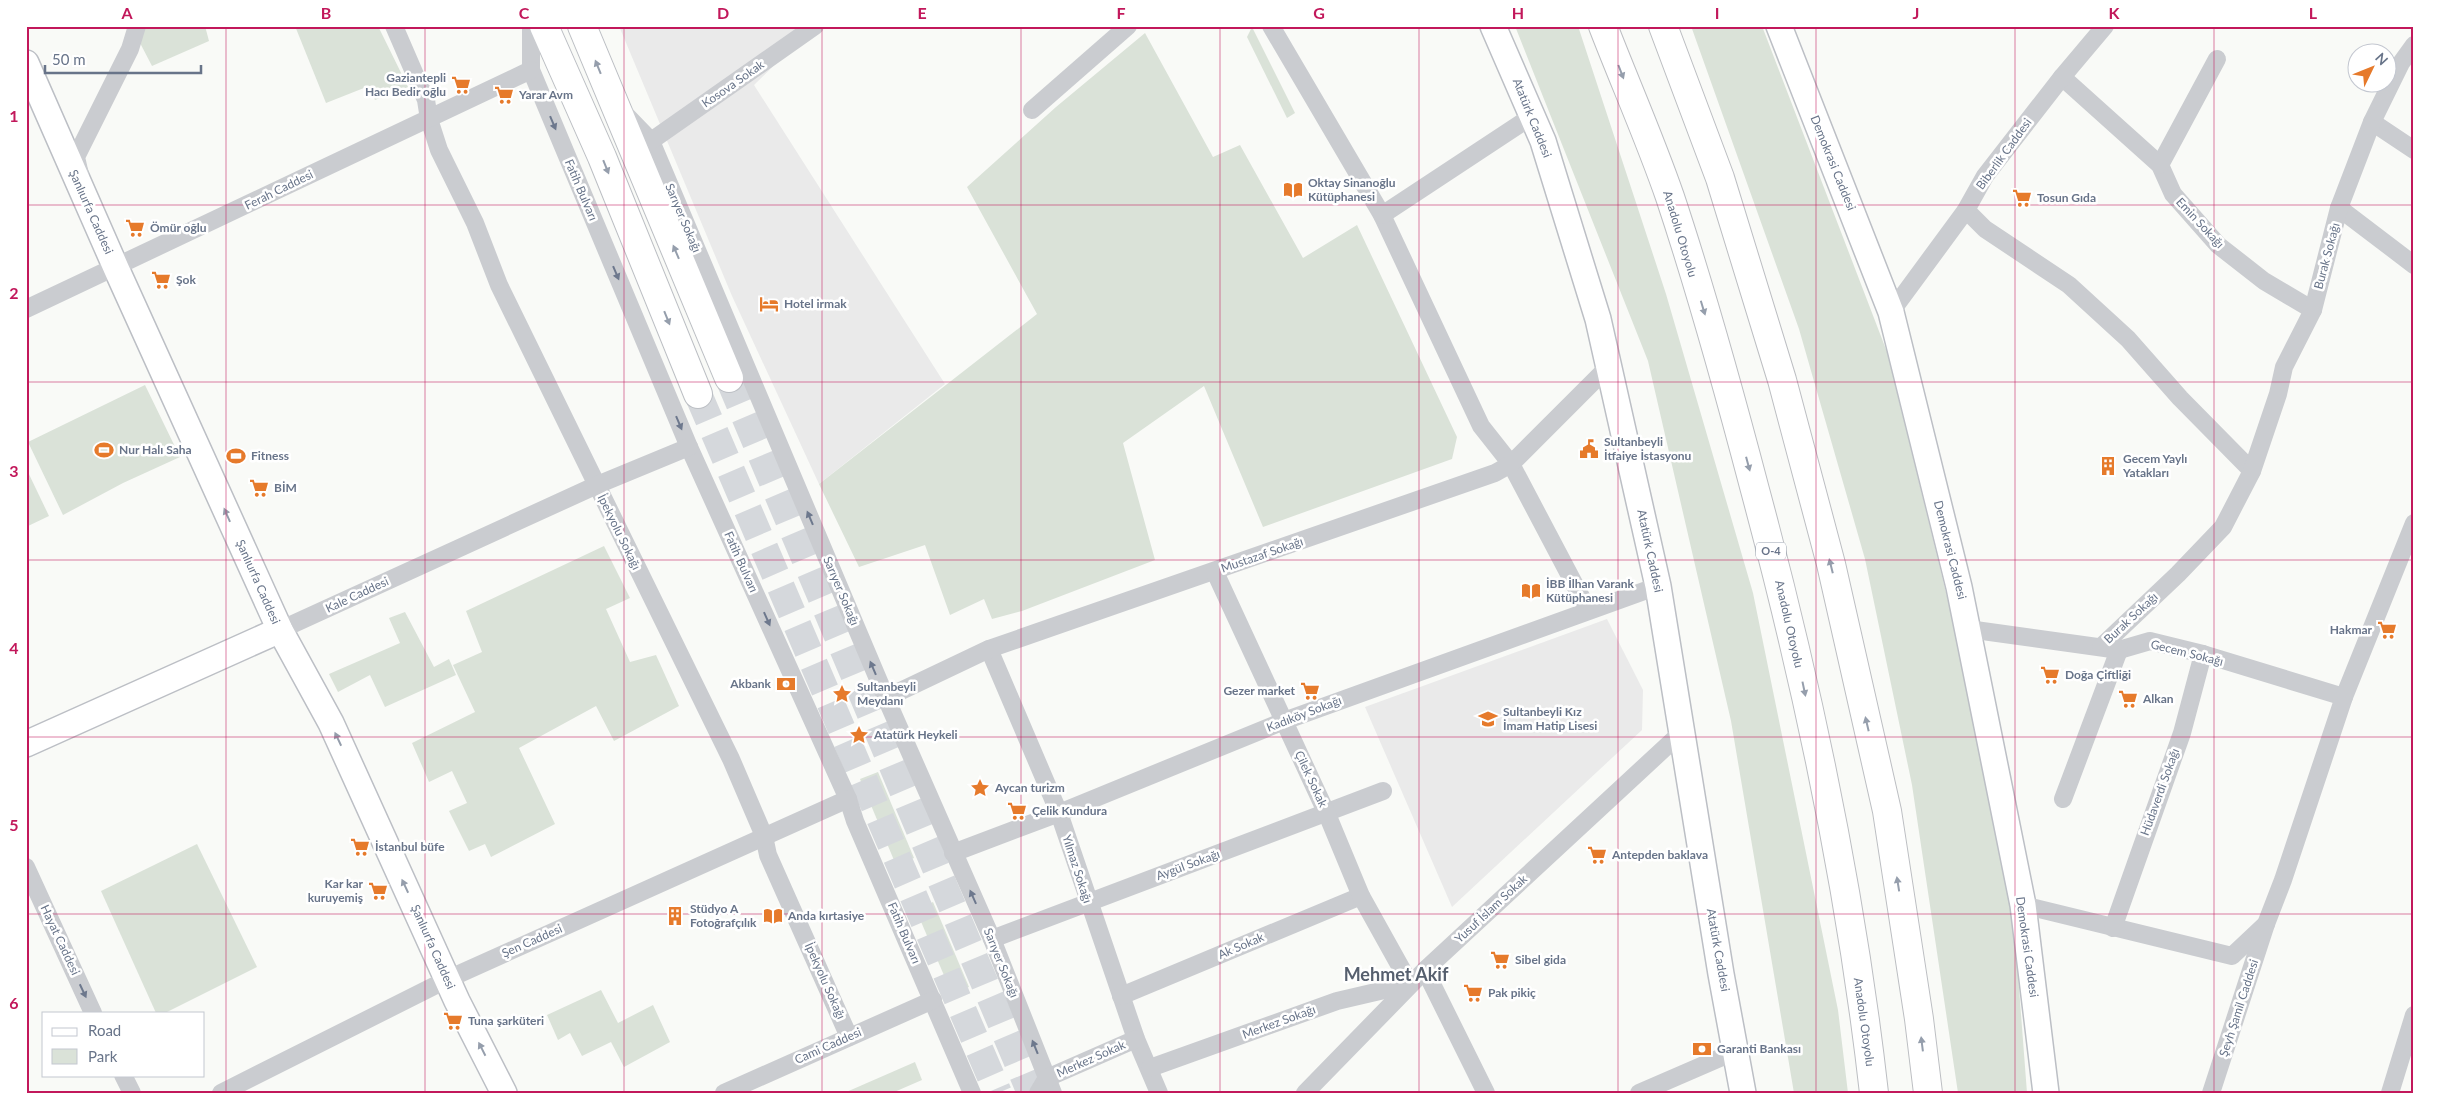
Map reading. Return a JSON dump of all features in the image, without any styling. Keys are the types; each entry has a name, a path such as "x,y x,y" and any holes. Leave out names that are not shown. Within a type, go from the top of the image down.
{"main road":[{"path":"544,26 602,158 698,394"},
{"path":"582,26 729,378"},
{"name":"Anadolu Otoyolu","path":"1604,26 1669,195 1729,393 1787,612 1832,822 1868,1040 1874,1093"},
{"path":"1663,26 1720,178 1782,380 1830,564 1887,812 1919,1019 1928,1093"}],"street":[{"path":"86,202 76,157 130,49 137,26"},
{"name":"İpekyolu Sokağı","path":"394,26 426,100 429,119 439,150 475,222 499,285 730,759 764,836 768,855 850,1037"},
{"name":"Fatih Bulvarı","path":"531,26 531,70 689,447 848,799 855,821 972,1093"},
{"name":"Kosova Sokak","path":"651,141 815,26"},
{"path":"1032,110 1128,26"},
{"path":"1271,26 1382,216 1481,426 1511,464 1588,610"},
{"name":"Atatürk Caddesi","path":"1493,26 1543,141 1598,319 1658,586 1683,731 1713,926 1743,1093"},
{"name":"Demokrasi Caddesi","path":"1779,26 1891,312 1968,629 2023,905 2046,1093"},
{"name":"Biberlik Caddesi","path":"1891,312 1966,210 1985,176 2062,77 2105,26"},
{"name":"Burak Sokağı","path":"2101,647 2178,574 2223,527 2252,471 2278,394 2284,367 2313,310 2339,208 2372,122 2401,63 2414,45"},
{"path":"2160,165 2217,59"},
{"name":"Şanlıurfa Caddesi","path":"26,63 86,202 280,630 331,723 448,979 504,1093"},
{"name":"Ferah Caddesi","path":"26,309 531,70"},
{"name":"Emin Sokağı","path":"2062,77 2160,165 2173,194 2218,245 2264,282 2313,310"},
{"name":"Sarıyer Sokağı","path":"612,101 651,141 886,698 992,939 1046,1088"},
{"path":"1382,216 1532,116"},
{"path":"2372,122 2414,150"},
{"path":"2339,208 2414,265"},
{"path":"1966,210 1985,229 2069,286 2128,339 2180,398 2252,471"},
{"name":"Mustazaf Sokağı","path":"886,698 989,649 1215,572 1495,473 1511,464 1608,367"},
{"name":"Kale Caddesi","path":"26,744 597,485 689,447"},
{"name":"Şeyh Şamil Caddesi","path":"2211,1093 2266,924 2283,880 2344,697 2412,532"},
{"name":"Çilek Sokak","path":"1215,572 1327,814 1361,896 1410,984"},
{"name":"Kadıköy Sokağı","path":"953,853 1059,813 1284,721 1658,586"},
{"name":"Gecem Sokağı","path":"1968,629 2119,650 2150,641 2203,654 2344,697"},
{"name":"Yılmaz Sokağı","path":"989,649 1059,813 1120,996 1159,1093"},
{"path":"2062,799 2119,650"},
{"name":"Hüdaverdi Sokağı","path":"2113,928 2182,732 2203,654"},
{"name":"Yusuf İslam Sokak","path":"1305,1093 1410,984 1683,731"},
{"name":"Aygül Sokağı","path":"992,939 1327,814 1383,791"},
{"name":"Şen Caddesi","path":"221,1093 448,979 848,799"},
{"name":"Hayat Caddesi","path":"26,867 93,1012"},
{"name":"Ak Sokak","path":"1120,996 1361,896"},
{"path":"2023,905 2232,956 2266,924"},
{"path":"1425,970 1486,1093"},
{"name":"Merkez Sokağı","path":"1150,1068 1338,1001 1410,984"},
{"name":"Cami Caddesi","path":"724,1093 933,1000"},
{"path":"2390,1093 2414,1015"},
{"name":"Merkez Sokak","path":"1046,1088 1136,1039"},
{"path":"1639,1093 1736,1051"},
{"path":"124,1076 132,1093"}],"shaded area":[{"path":"619,26 814,26 754,85 945,384 819,484 732,296"},
{"path":"1607,619 1643,690 1642,730 1452,907 1365,707"}],"green space":[{"path":"144,26 205,26 209,41 152,66 139,41"},
{"path":"295,26 378,26 408,87 375,100 369,86 326,103"},
{"path":"1515,26 1578,26 1666,294 1753,593 1838,1010 1848,1093 1794,1093 1731,721 1648,361"},
{"path":"1691,26 1762,26 1887,352 1954,625 2013,909 2027,1093 1958,1093 1912,785 1865,559 1799,329"},
{"path":"1252,27 1295,113 1287,118 1247,37"},
{"path":"1145,33 1213,157 1240,145 1303,258 1357,225 1457,437 1452,459 1263,527 1204,386 1123,443 1155,560 1022,611 992,619 984,599 950,615 925,545 859,567 819,484 1037,314 967,187 1056,107"},
{"name":"Nur Halı Saha","path":"145,385 180,457 123,483 63,515 28,442"},
{"path":"26,468 49,516 26,527"},
{"path":"604,546 630,598 606,609 630,662 656,655 679,706 614,741 596,706 519,748 555,824 491,857 485,844 469,851 449,811 467,803 452,771 429,782 412,743 475,712 453,665 482,652 466,611"},
{"path":"405,612 434,667 449,659 456,675 385,707 370,675 338,692 329,674 400,643 389,618"},
{"path":"878,772 914,858 896,865 860,779"},
{"path":"197,844 257,967 167,1012 156,1012 101,891"},
{"path":"933,902 969,987 952,994 916,910"},
{"path":"601,990 618,1023 653,1005 670,1042 624,1067 611,1042 582,1056 570,1033 558,1040 547,1015"},
{"path":"915,1062 922,1080 892,1093 844,1093"}],"tunnel":[{"path":"729,378 1031,1093"},
{"path":"698,394 998,1093"}],"place":[{"name":"Gaziantepli Hacı Bedir oğlu","path":"461,85"},
{"name":"Yarar Avm","path":"504,95"},
{"name":"Oktay Sinanoğlu Kütüphanesi","path":"1293,190"},
{"name":"Tosun Gıda","path":"2022,198"},
{"name":"Ömür oğlu","path":"135,228"},
{"name":"Şok","path":"161,280"},
{"name":"Hotel irmak","path":"769,304"},
{"name":"Sultanbeyli İtfaiye İstasyonu","path":"1589,449"},
{"name":"Nur Halı Saha","path":"104,450"},
{"name":"Fitness","path":"236,456"},
{"name":"Gecem Yaylı Yatakları","path":"2108,466"},
{"name":"BİM","path":"259,488"},
{"name":"İBB İlhan Varank Kütüphanesi","path":"1531,591"},
{"name":"Hakmar","path":"2387,630"},
{"name":"Doğa Çiftliği","path":"2050,675"},
{"name":"Akbank","path":"786,684"},
{"name":"Gezer market","path":"1310,691"},
{"name":"Sultanbeyli Meydanı","path":"842,694"},
{"name":"Alkan","path":"2128,699"},
{"name":"Sultanbeyli Kız İmam Hatip Lisesi","path":"1488,719"},
{"name":"Atatürk Heykeli","path":"859,735"},
{"name":"Aycan turizm","path":"980,788"},
{"name":"Çelik Kundura","path":"1017,811"},
{"name":"İstanbul büfe","path":"360,847"},
{"name":"Antepden baklava","path":"1597,855"},
{"name":"Kar kar kuruyemiş","path":"378,891"},
{"name":"Stüdyo A Fotoğrafçılık","path":"675,916"},
{"name":"Anda kırtasiye","path":"773,916"},
{"name":"Sibel gida","path":"1500,960"},
{"name":"Pak pikiç","path":"1473,993"},
{"name":"Tuna şarküteri","path":"453,1021"},
{"name":"Garanti Bankası","path":"1702,1049"}],"district":[{"name":"Mehmet Akif","path":"1396,975"}]}
